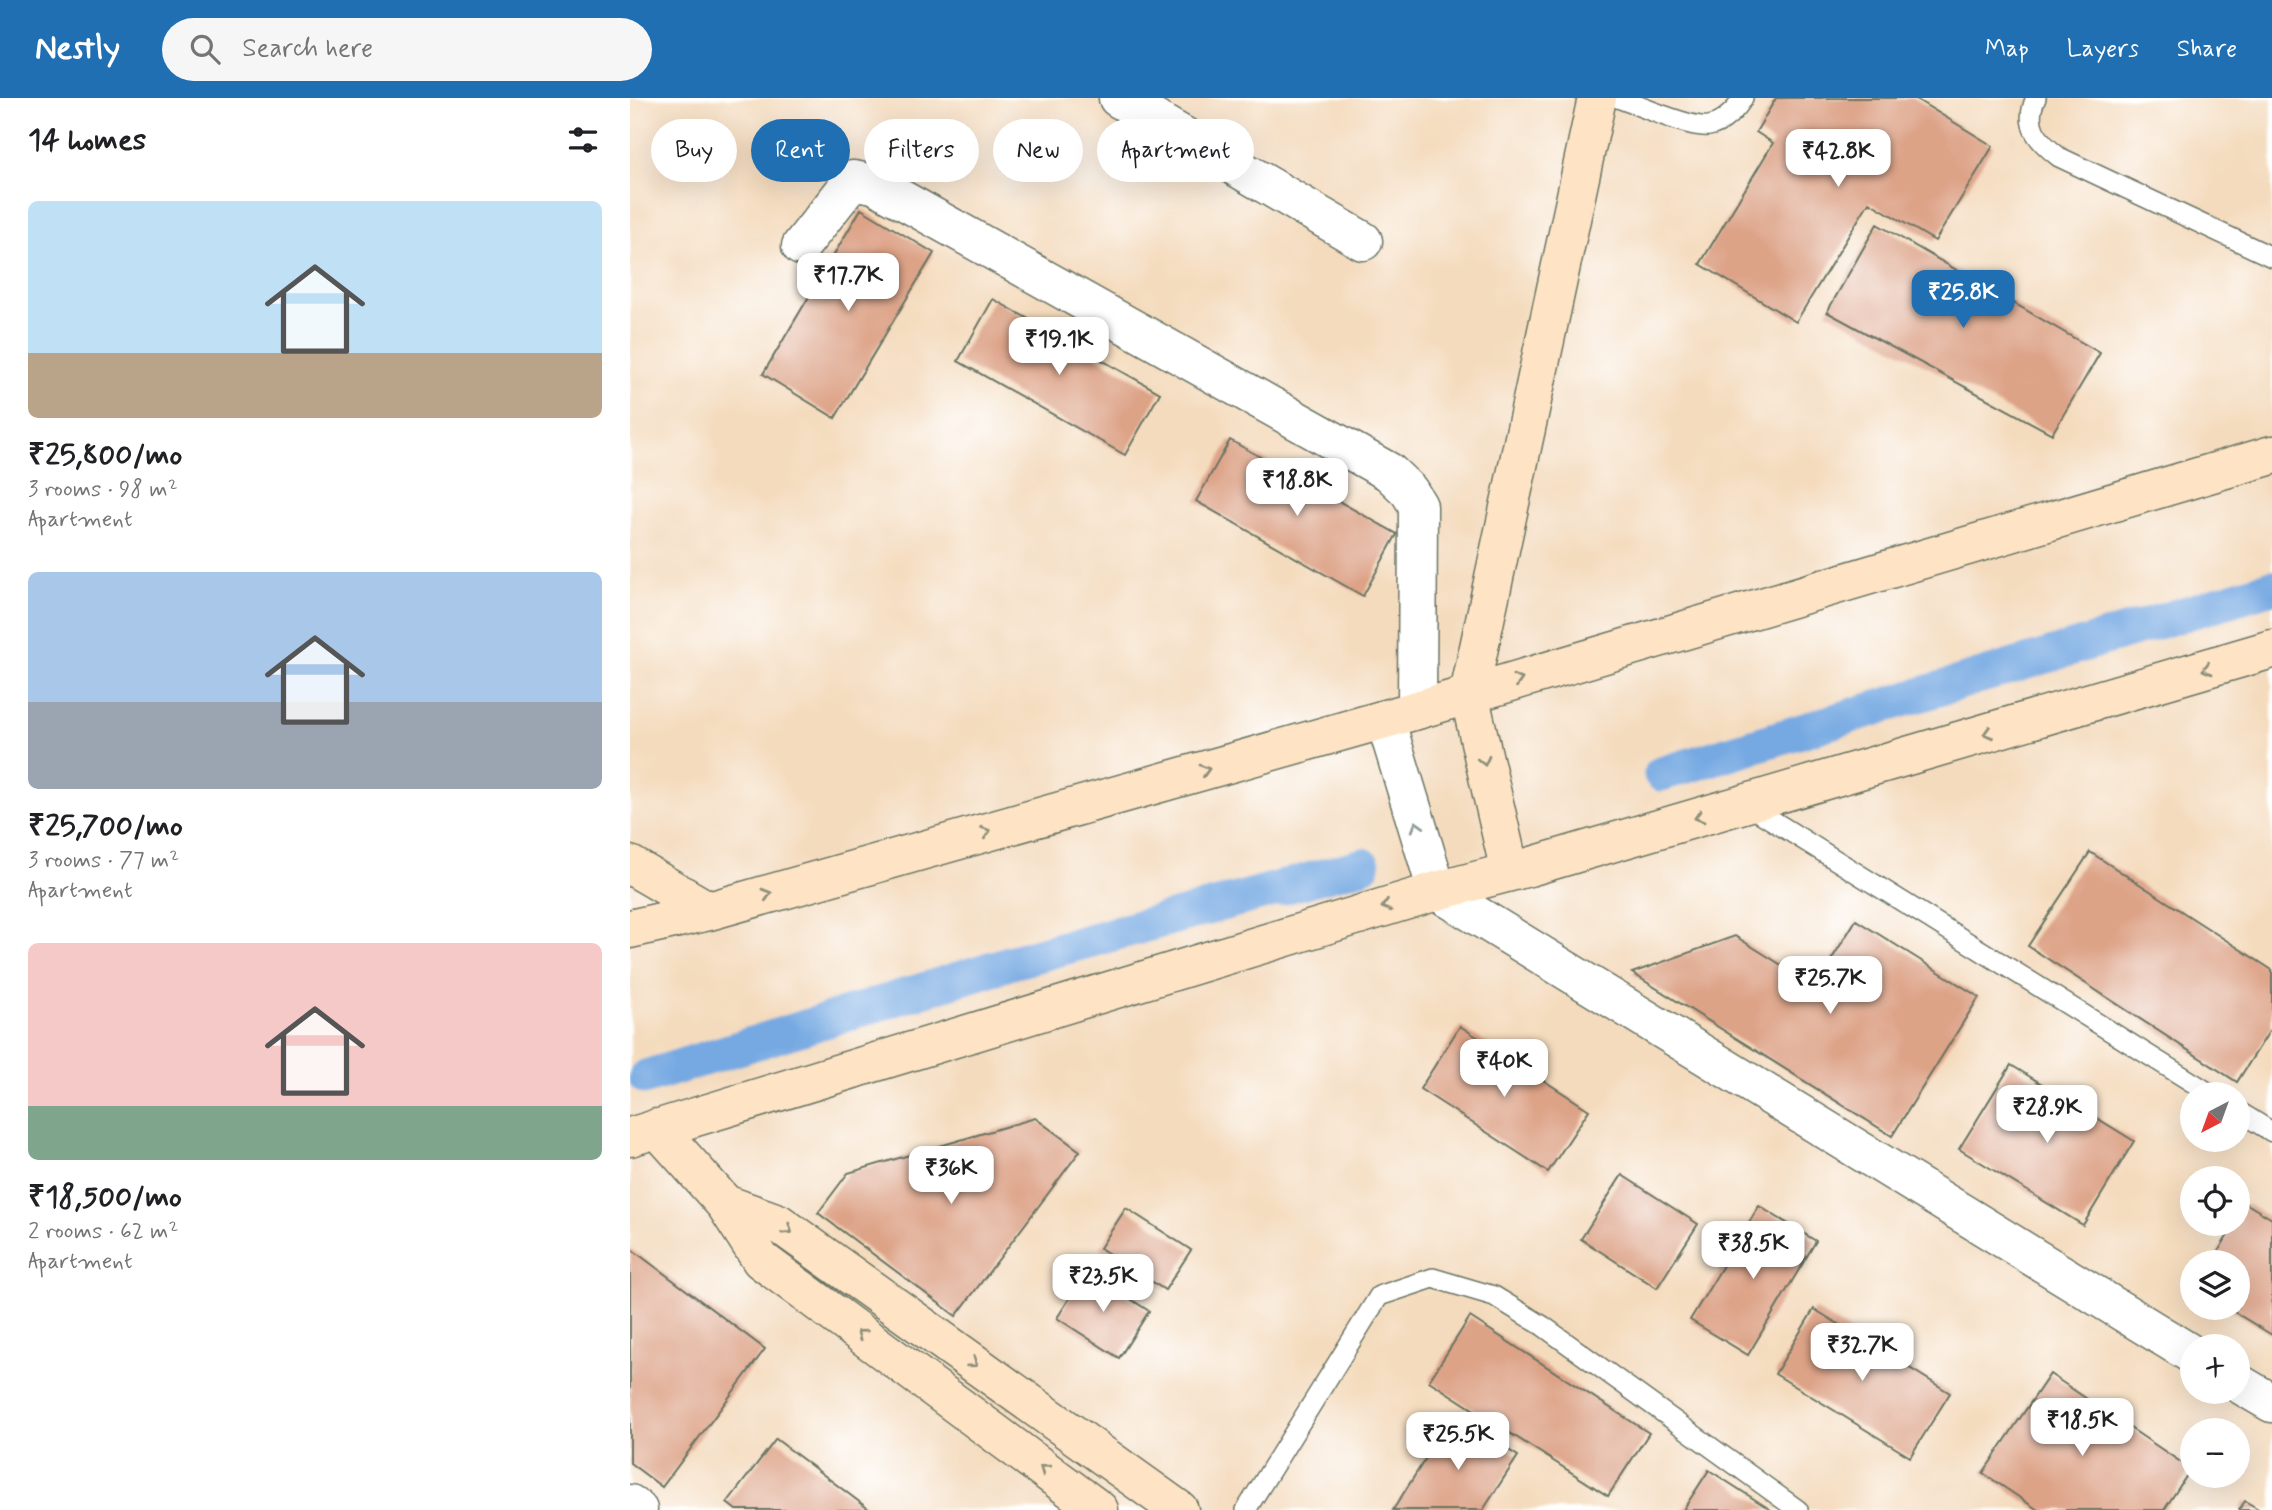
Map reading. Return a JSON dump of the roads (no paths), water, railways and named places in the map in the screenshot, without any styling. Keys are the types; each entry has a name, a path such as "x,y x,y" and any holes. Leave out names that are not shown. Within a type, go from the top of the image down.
{"street":[{"path":"1118,98 1363,241"},
{"path":"1510,872 1469,694 1597,98"},
{"path":"801,246 853,180 874,184 1390,472 1409,491 1418,506 1401,714 1437,891 2180,1347"},
{"path":"630,929 709,911 1401,714 2272,455"},
{"path":"644,1132 1437,891 1746,804 2272,649"},
{"path":"630,865 709,911"},
{"path":"644,1132 725,1204 761,1260 1099,1510"},
{"path":"725,1204 778,1223 1179,1510"},
{"path":"2250,1390 2272,1403"},
{"path":"630,1504 638,1510"}],"lane":[{"path":"1618,98 1693,125 1710,126 1725,118 1743,98"},
{"path":"2036,98 2031,109 2032,126 2044,146 2059,157 2272,257"},
{"path":"1746,804 2192,1082"},
{"path":"2250,1118 2272,1132"},
{"path":"1246,1510 1379,1296 1433,1278 1494,1296 1543,1326 1798,1510"}],"waterway":[{"path":"1661,774 2272,587"},
{"path":"646,1077 1009,963 1363,865"}]}
